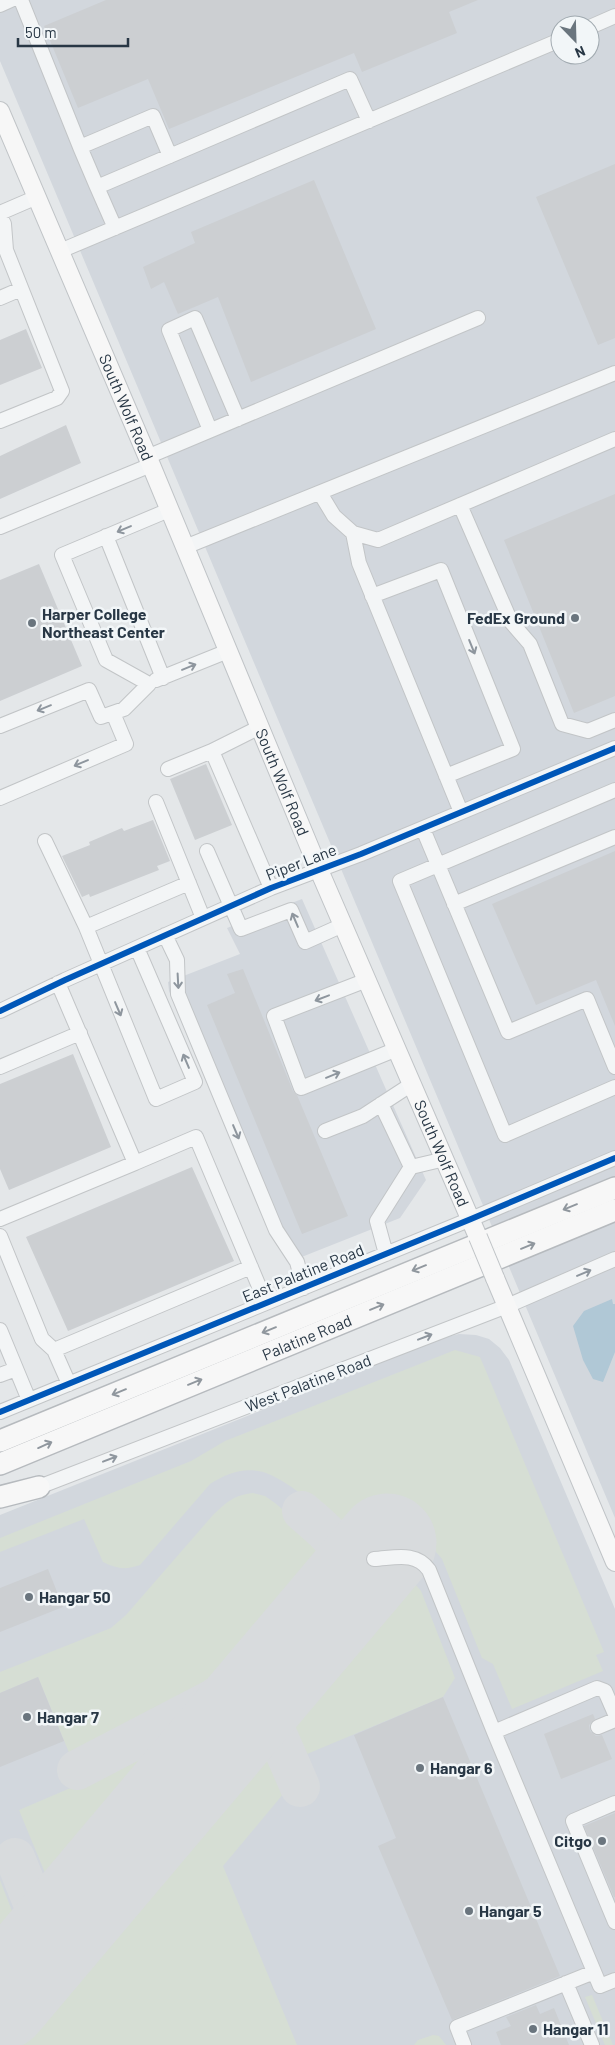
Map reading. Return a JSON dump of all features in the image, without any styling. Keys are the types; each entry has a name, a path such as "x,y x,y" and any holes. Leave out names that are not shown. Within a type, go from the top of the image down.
{"highway":[{"name":"Palatine Road","path":"0,1441 615,1188"},
{"name":"Palatine Road","path":"0,1464 615,1210"},
{"path":"0,1497 39,1487"}],"main road":[{"name":"South Wolf Road","path":"0,111 149,461 319,870 445,1159 615,1562"}],"street":[{"path":"0,5 11,0"},
{"path":"21,0 115,228"},
{"path":"600,23 615,16"},
{"path":"60,251 550,44"},
{"path":"97,187 350,79 369,121"},
{"path":"80,147 152,116 170,156"},
{"path":"0,421 57,398 62,391 6,250 4,224 0,214 37,197"},
{"path":"0,298 22,289"},
{"path":"210,430 169,330 195,318 238,419"},
{"path":"0,527 149,461 210,430 478,318"},
{"path":"185,548 615,373"},
{"path":"320,493 334,516 353,533 378,540 615,439"},
{"path":"460,506 511,622 530,644 562,724 588,731 615,720"},
{"path":"149,684 106,660 62,555 169,510"},
{"path":"353,533 359,564 461,812"},
{"path":"106,536 163,678"},
{"path":"372,596 441,570 513,749 446,776"},
{"path":"0,726 89,690 101,718 124,708 149,684 228,651"},
{"path":"0,798 126,744 113,713"},
{"path":"168,769 212,751 260,727"},
{"name":"Piper Lane","path":"0,1011 58,983 271,888 423,828 615,748"},
{"path":"212,751 271,888"},
{"path":"615,790 400,881 505,1134 615,1087"},
{"path":"156,802 203,918"},
{"path":"423,828 508,1032 587,999 615,1067"},
{"path":"454,904 615,837"},
{"path":"45,841 86,927 156,1099 195,1082 137,948"},
{"path":"207,851 242,929 291,910 304,942 343,925"},
{"path":"86,927 189,883"},
{"path":"165,935 177,960 178,994 276,1230 297,1262 304,1288"},
{"path":"367,980 274,1016 301,1088 397,1049"},
{"path":"58,983 135,1163"},
{"path":"0,1067 80,1033"},
{"path":"325,1131 363,1116 412,1084"},
{"path":"381,1104 411,1167"},
{"path":"0,1219 196,1137 266,1303"},
{"name":"East Palatine Road","path":"0,1412 471,1220 615,1158"},
{"path":"386,1254 377,1221 411,1167 445,1159"},
{"path":"0,1236 42,1338 54,1350 69,1384"},
{"name":"West Palatine Road","path":"0,1503 507,1306 615,1259"},
{"path":"54,1350 251,1267"},
{"path":"0,1330 29,1400"},
{"path":"0,1375 16,1369"},
{"path":"374,1558 412,1557 419,1559 429,1570 600,1986 615,1980"},
{"path":"494,1732 598,1688 604,1691 615,1714"},
{"path":"598,1727 615,1720"},
{"path":"615,1802 573,1821 615,1922"},
{"path":"464,2045 457,2028 594,1972"},
{"path":"566,1983 592,2045"}],"shaded area":[{"path":"0,0 615,0 615,1518 0,61"},
{"path":"302,899 426,1180 400,1218 289,1262 271,1234 169,991 168,982 240,954 227,928"},
{"path":"459,1334 476,1335 489,1339 500,1348 509,1360 615,1609 615,2045 0,2045 0,1515 442,1338"},
{"path":"455,1350 480,1357 604,1652 596,1655 603,1671 512,1709 493,1664 482,1658 442,1559 432,1547 414,1538 392,1541 375,1548 361,1545 297,1491 270,1475 258,1471 245,1470 233,1473 210,1484 140,1565 135,1567 121,1568 103,1562 84,1519 0,1552 0,1538 191,1461 225,1441"},
{"path":"253,1493 265,1496 275,1503 316,1538 323,1549 327,1565 327,1579 314,1605 265,1663 85,1759 70,1755 38,1677 0,1693 0,1672 111,1628 126,1615 222,1506 241,1495"},
{"path":"399,1574 410,1578 421,1591 455,1678 443,1697 307,1754 289,1711 288,1693 291,1684 375,1582 389,1575"},
{"path":"223,1704 229,1705 70,1893 62,1895 50,1885 19,1810 82,1783 81,1779 85,1774 205,1709"},
{"path":"244,1743 252,1743 264,1748 273,1763 284,1793 223,1866 297,2045 0,2045 0,2025 235,1747"},
{"path":"0,1880 22,1937 18,1955 0,1976"},
{"path":"592,1995 613,2045 605,2045 585,1997"},
{"path":"433,2035 439,2036 446,2045 414,2045 418,2040"}],"water":[{"path":"612,1299 613,1304 615,1304 615,1352 603,1382 593,1379 583,1360 573,1326 584,1311"}],"building":[{"path":"106,0 478,0 449,12 457,33 362,72 354,53 169,129 148,79 78,108 44,26"},
{"path":"615,164 615,338 598,345 536,197"},
{"path":"314,180 376,329 251,382 218,297 178,314 164,282 151,289 143,267 195,243 191,232"},
{"path":"26,329 42,368 0,385 0,340"},
{"path":"66,425 81,463 0,499 0,456"},
{"name":"FedEx Ground","path":"615,494 615,696 574,713 504,540"},
{"name":"Harper College Northeast Center","path":"39,564 82,666 0,701 0,580"},
{"path":"206,764 232,825 195,840 170,779"},
{"path":"153,820 170,861 157,866 159,870 90,897 89,894 82,897 62,856 90,845 89,842 122,828 124,831"},
{"path":"615,851 615,1026 596,980 536,1005 492,904"},
{"path":"243,969 293,1091 297,1095 348,1216 302,1234 207,1005 235,993 227,974"},
{"path":"73,1054 111,1147 9,1190 0,1169 0,1084"},
{"path":"192,1167 234,1261 68,1331 26,1237"},
{"name":"Hangar 50","path":"48,1569 63,1607 0,1632 0,1588"},
{"name":"Hangar 7","path":"38,1677 64,1741 0,1767 0,1693"},
{"name":"Hangar 5","path":"443,1697 560,1976 452,2020 378,1846 396,1838 354,1735"},
{"path":"593,1714 595,1719 589,1725 590,1731 596,1736 602,1735 612,1759 561,1779 544,1734"},
{"name":"Citgo","path":"615,1813 615,1897 614,1897 584,1826"},
{"name":"Hangar 11","path":"536,2005 540,2014 554,2008 569,2045 501,2045 496,2032 511,2026 506,2017"}],"taxiway":[{"path":"302,1511 331,1538 342,1554 346,1573 339,1600"},
{"path":"77,1770 288,1660"},
{"path":"216,1697 224,1695 236,1697 270,1726 277,1734 300,1787"},
{"path":"15,1858 37,1913"},
{"path":"31,1964 38,1939 37,1913 52,1916 76,1911"}],"runway":[{"path":"0,2001 387,1543"}],"cycle path":[{"path":"0,1011 271,888 361,854 615,748"},
{"path":"0,1412 615,1158"}],"place":[{"name":"FedEx Ground","path":"575,618"},
{"name":"Harper College Northeast Center","path":"32,623"},
{"name":"Hangar 50","path":"29,1597"},
{"name":"Hangar 7","path":"27,1717"},
{"name":"Hangar 6","path":"420,1768"},
{"name":"Citgo","path":"602,1841"},
{"name":"Hangar 5","path":"469,1911"},
{"name":"Hangar 11","path":"533,2029"}]}
